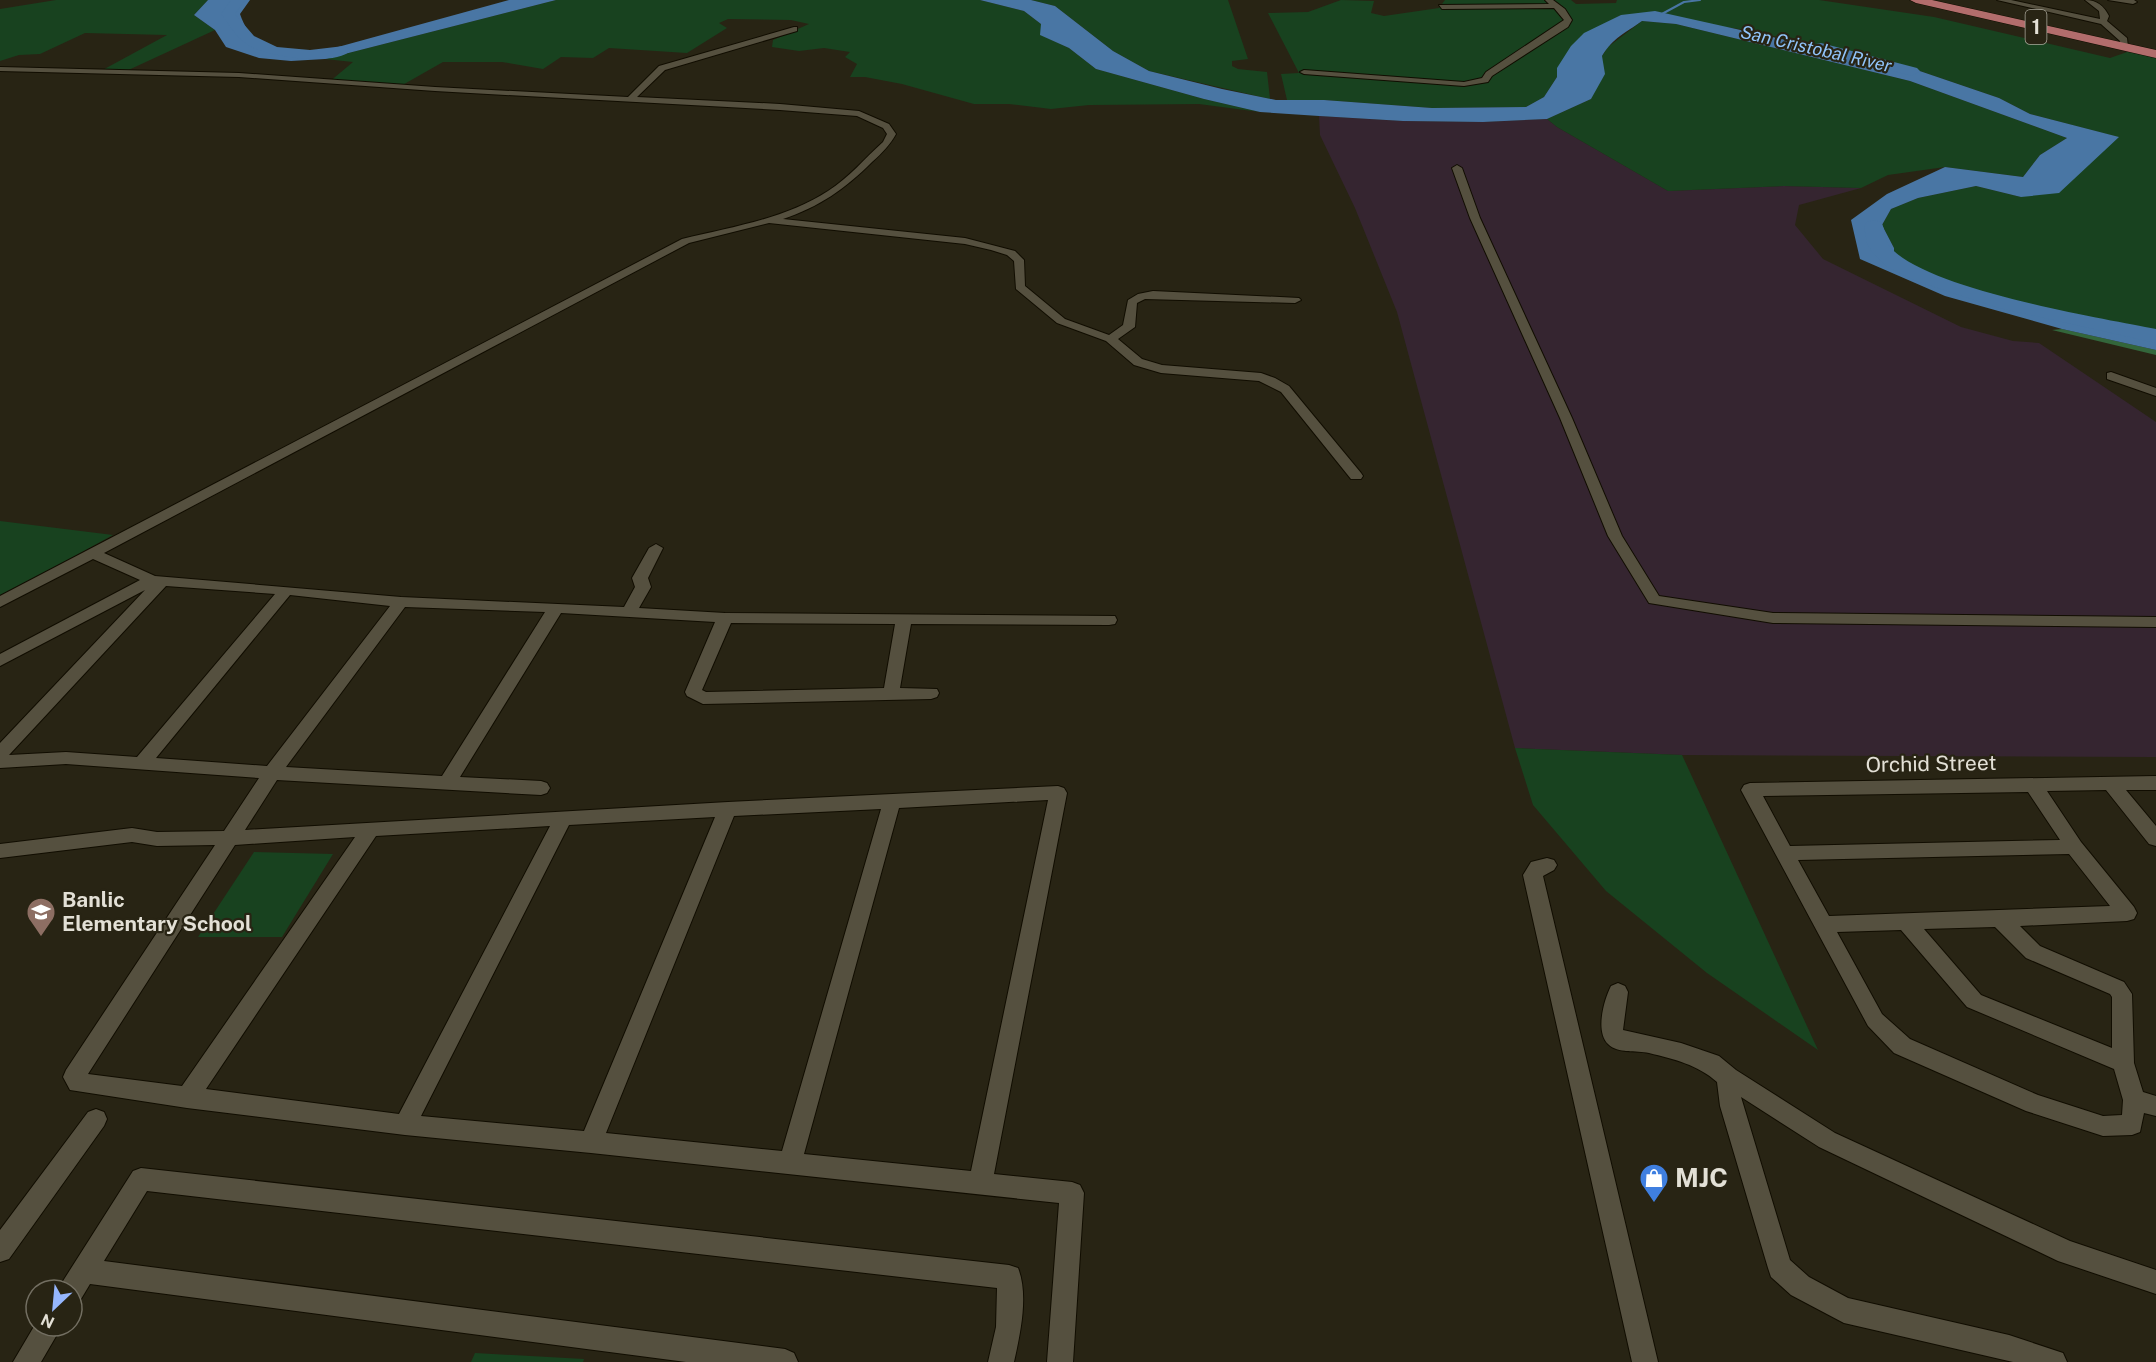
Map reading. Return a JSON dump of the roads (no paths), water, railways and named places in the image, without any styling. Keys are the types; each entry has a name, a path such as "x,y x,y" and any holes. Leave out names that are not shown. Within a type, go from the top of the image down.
{"highway":[{"name":"1","path":"1916,0 2156,54"}],"street":[{"path":"1304,72 1464,84 1475,82 1485,80 1489,74 1565,25 1568,20 1552,3 1442,7 1455,0"},
{"path":"2001,0 2103,22 2124,40 2124,47"},
{"path":"2090,0 2102,10 2105,16 2103,22"},
{"path":"2112,0 2133,2"},
{"path":"632,97 662,68 794,29"},
{"path":"0,69 239,75 435,89 632,97 844,111 859,114 886,126 892,134 887,143 833,192 798,210 722,234 686,241 0,602"},
{"path":"1457,168 1475,218 1566,418 1615,536 1633,562 1654,600 1773,618 2156,622"},
{"path":"765,220 965,241 1011,253 1019,260 1020,287 1061,321 1110,339 1138,362 1161,369 1261,377 1285,389 1356,476"},
{"path":"1110,339 1129,327 1132,302 1142,296 1153,294 1295,300"},
{"path":"2112,376 2156,392"},
{"path":"629,612 643,587 640,578 656,549"},
{"path":"91,553 157,580 401,602 725,618 1109,620"},
{"path":"0,661 157,580"},
{"path":"0,754 157,580"},
{"path":"142,763 286,590"},
{"path":"401,602 272,773 228,838 74,1077 78,1083 405,1125 790,1162 1072,1193 1060,1362"},
{"path":"447,783 556,608"},
{"path":"725,618 693,692 703,698 931,693"},
{"path":"891,694 904,619"},
{"path":"0,762 66,758 272,773 541,788"},
{"name":"Orchid Street","path":"1786,853 1750,790 2156,783"},
{"path":"1823,924 2127,913 2074,847 2033,785"},
{"path":"2112,785 2156,839"},
{"path":"0,851 132,836 157,839 228,838 728,809 1058,793 981,1182"},
{"path":"790,1162 892,801"},
{"path":"591,1142 728,809"},
{"path":"405,1125 563,818"},
{"path":"187,1098 371,830"},
{"path":"2000,919 2033,952 2117,988 2122,994 2123,1063 2134,1100 2132,1125 2103,1126 2034,1104 1902,1046 1875,1020 1786,853 2074,847"},
{"path":"1547,865 1538,867 1533,875 1645,1362"},
{"path":"1906,922 1974,1001 2123,1063"},
{"path":"1618,992 1611,1029 1615,1037 1622,1041 1646,1043 1711,1063 1728,1077 1827,1140 2067,1252 2156,1282"},
{"path":"1728,1077 1731,1106 1780,1268 1800,1286 1844,1310 2009,1348 2054,1362"},
{"path":"2134,1100 2156,1106"},
{"path":"0,1250 96,1119"},
{"path":"79,1278 141,1179 1009,1277 1009,1327 1001,1362"},
{"path":"84,1282 784,1362"},
{"path":"26,1362 41,1338"}],"water":[{"path":"208,0 250,0 240,14 255,39 264,47 274,51 298,53 327,50 509,0 556,0 325,59 291,61 259,58 226,47 215,30 194,15"},
{"path":"980,0 1031,0 1055,6 1113,51 1149,71 1276,100 1324,100 1432,108 1526,107 1544,97 1557,77 1557,68 1571,46 1584,33 1621,15 1655,11 1908,67 1999,98 2030,114 2119,137 2059,193 2021,197 1976,186 1918,198 1891,209 1882,225 1894,248 1894,265 1932,281 2051,317 2156,335 2156,350 2062,329 1945,296 1860,259 1851,220 1887,194 1945,167 2023,177 2040,155 2067,138 1910,81 1676,24 1642,21 1615,40 1602,56 1605,74 1591,99 1547,119 1483,122 1403,121 1260,112 1096,69 1069,48 1040,35 1041,24 1024,11"}],"waterway":[{"name":"San Cristobal River","path":"238,0 228,14 246,36 263,47 298,54 322,54 344,50"},
{"path":"1660,15 1684,2 1700,0"},
{"name":"San Cristobal River","path":"1821,47 1912,71"},
{"name":"San Cristobal River","path":"1874,226 1879,248 1894,263 1924,277 1962,291 2007,303 2156,336"}],"place":[{"name":"Banlic Elementary School","path":"41,938"},
{"name":"MJC","path":"1654,1204"}]}
